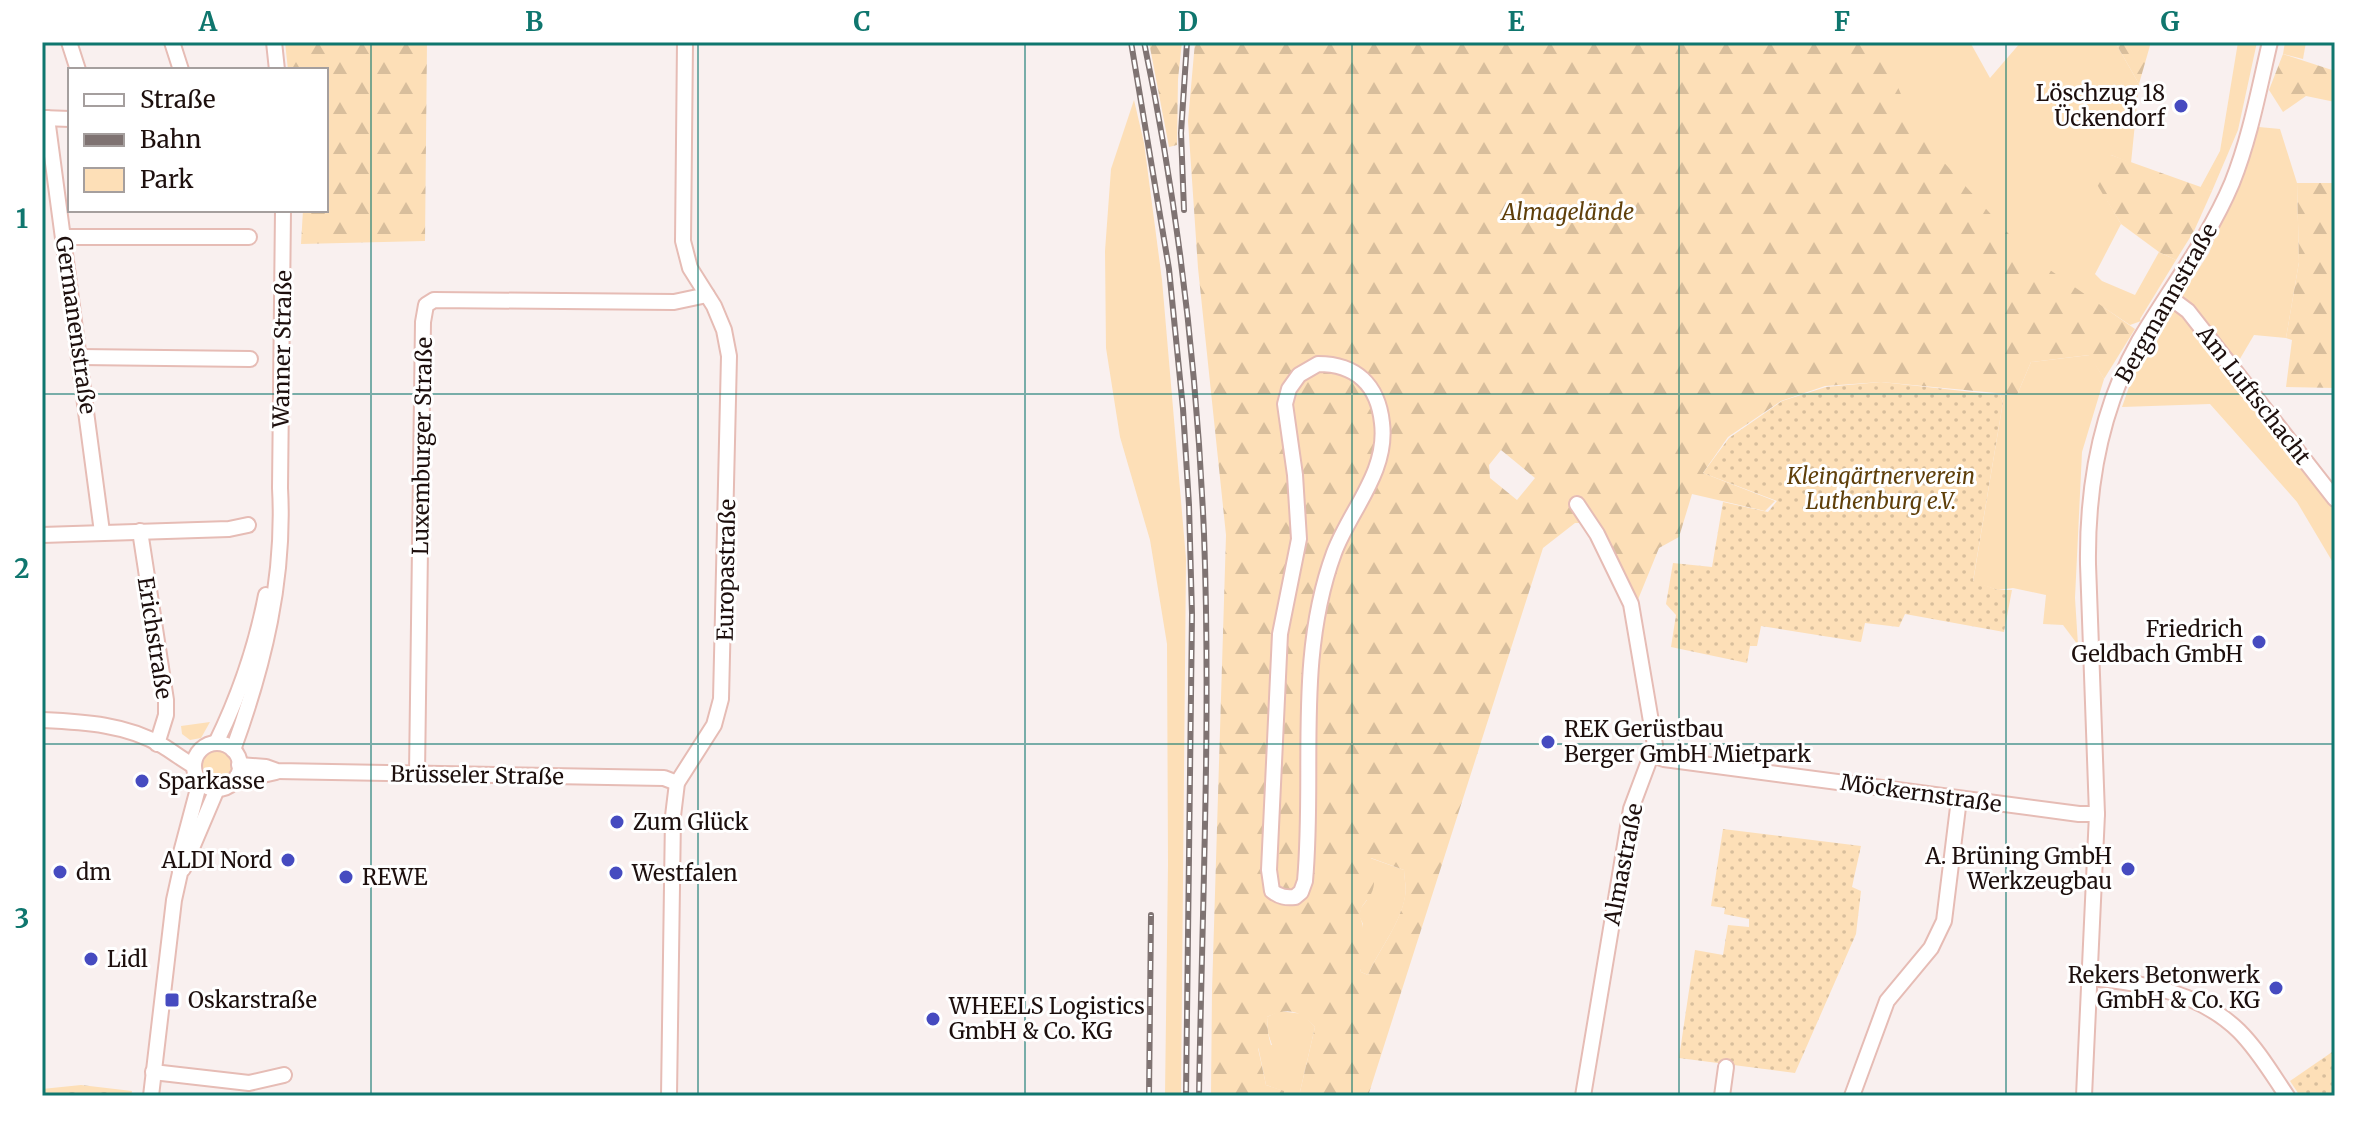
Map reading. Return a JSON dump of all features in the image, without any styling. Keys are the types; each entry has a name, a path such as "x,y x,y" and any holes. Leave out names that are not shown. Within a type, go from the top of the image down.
{"street":[{"path":"69,42 77,68"},
{"path":"172,42 180,68"},
{"path":"274,42 277,68"},
{"name":"Europastraße","path":"669,1096 673,816 677,783 714,725 723,679 729,356 724,330 690,268 683,241 685,42"},
{"name":"Bergmannstraße","path":"2084,1096 2097,814 2088,564 2091,482 2098,443 2117,388 2138,343 2209,231 2231,184 2248,134 2270,42"},
{"path":"44,118 68,119"},
{"name":"Germanenstraße","path":"44,118 64,237 102,532"},
{"name":"Wanner Straße","path":"233,750 268,640 277,585 282,529 283,212"},
{"path":"64,237 249,237"},
{"name":"Luxemburger Straße","path":"417,774 423,322 426,305 434,300 674,302 707,295"},
{"name":"Am Luftschacht","path":"2168,296 2188,311 2335,499"},
{"path":"80,357 250,359"},
{"path":"1318,364 1333,364 1359,374 1368,384 1382,420 1383,439 1379,461 1368,487 1335,549 1318,617 1307,720 1307,862 1301,892 1295,897 1278,896 1272,891 1269,870 1280,634 1299,539 1295,475 1285,404 1289,389 1299,375 1318,364"},
{"name":"Wanner Straße","path":"216,743 240,690 257,635 268,583 280,488"},
{"name":"Almastraße","path":"1577,504 1597,534 1631,604 1655,745 1631,809 1583,1096"},
{"path":"42,535 229,529 248,525"},
{"name":"Erichstraße","path":"140,531 166,700 160,745"},
{"path":"42,720 104,725 160,745 174,745 196,759 200,781 179,860 180,873"},
{"path":"196,759 216,743 233,750 238,771 229,785 217,789 200,781"},
{"name":"Möckernstraße","path":"1652,755 1959,799 2097,814"},
{"name":"Brüsseler Straße","path":"238,771 265,776 277,771 664,778 677,783"},
{"path":"151,1096 174,900 180,873 217,789"},
{"path":"1852,1096 1887,1001 1931,948 1942,929 1959,799"},
{"path":"2090,978 2154,987 2208,1007 2241,1033 2287,1096"},
{"path":"1722,1096 1726,1067"},
{"path":"153,1072 249,1083 284,1075"}],"green space":[{"path":"285,42 427,42 425,241 301,244 303,212 328,212 328,68 288,68"},
{"path":"1149,42 1182,42 1177,145 1169,147"},
{"name":"Almagelände","path":"1195,42 1878,42 1919,135 2027,254 2135,329 2104,379 2089,355 2031,362 2017,395 1881,382 1825,386 1781,401 1728,437 1703,473 1775,501 1765,511 1692,494 1679,537 1659,548 1637,602 1598,523 1575,523 1543,548 1368,1096 1299,1096 1315,1027 1299,1014 1287,1011 1267,1017 1273,1060 1258,1048 1266,1085 1284,1091 1284,1096 1211,1096 1226,535 1198,268 1188,121","holes":["1501,450 1535,478 1517,500 1490,478 1489,465","1371,858 1404,870 1406,890 1399,917 1368,975 1361,972 1360,966 1363,934 1360,915 1374,885"]},
{"path":"1198,42 1970,42 1990,78 2021,42 2115,42 2139,84 2131,163 2111,155 2094,178 2121,224 2095,274 2102,281 2135,295 2159,252 2176,260 2141,321 2130,325 2103,307"},
{"path":"2115,42 2151,42 2139,84"},
{"path":"2238,42 2257,42 2238,130 2212,191 2200,188 2220,151"},
{"path":"2285,42 2306,42 2303,59 2283,54"},
{"path":"2283,54 2335,71 2335,102 2306,96 2283,112 2269,90"},
{"path":"1134,100 1144,143 1162,280 1186,559 1181,1096 1165,1096 1167,644 1150,540 1120,437 1106,348 1105,251 1111,169"},
{"path":"2259,127 2280,129 2297,183 2299,262 2286,338 2254,335 2231,374 2335,507 2335,566 2297,502 2210,404 2122,407 2134,373 2152,341 2209,253"},
{"path":"2111,155 2212,191 2194,231 2176,260 2159,252 2121,224 2093,178 2098,158"},
{"path":"2297,183 2335,183 2335,388 2286,387 2292,340 2286,338 2299,262"},
{"path":"2090,355 2104,379 2082,452 2075,598 2078,645 2063,625 2043,624 2046,595 2013,588 1998,590 1973,582 2003,402 2000,395 2017,395 2031,362"},
{"name":"Kleingärtnerverein Luthenburg e.V.","path":"1881,382 2000,395 2003,402 1973,581 1998,590 2012,590 2004,632 1905,614 1899,627 1865,623 1861,642 1761,626 1757,646 1750,646 1747,663 1671,647 1676,615 1666,604 1673,563 1712,567 1723,502 1768,512 1777,501 1703,473 1729,438 1782,401 1826,387"},
{"path":"210,722 201,738 190,740 182,734 181,726"},
{"path":"217,750 228,755 233,766 228,777 217,782 206,777 201,766 206,755"},
{"path":"1723,829 1861,846 1852,887 1861,891 1856,934 1795,1073 1679,1058 1695,950 1723,955 1728,925 1749,927 1749,919 1724,914 1725,908 1711,906"},
{"path":"1370,858 1404,870 1406,890 1399,917 1368,975 1361,972 1358,962 1363,924 1359,916 1367,900"},
{"path":"1279,1011 1303,1014 1315,1027 1299,1096 1284,1096 1283,1091 1266,1085 1258,1046 1272,1045 1267,1017"},
{"path":"2335,1050 2335,1096 2300,1096 2290,1081"},
{"path":"81,1085 132,1091 131,1096 42,1096 42,1089"}],"railway":[{"path":"1131,42 1169,269 1189,505 1192,614 1186,1096"},
{"path":"1144,42 1176,225 1191,348 1201,472 1207,674 1199,1096"},
{"path":"1184,210 1181,133 1187,42"},
{"path":"1149,1096 1151,915"}],"place":[{"name":"Löschzug 18 Ückendorf","path":"2181,106"},
{"name":"Friedrich Geldbach GmbH","path":"2259,642"},
{"name":"REK Gerüstbau Berger GmbH Mietpark","path":"1548,742"},
{"name":"Sparkasse","path":"142,781"},
{"name":"Zum Glück","path":"617,822"},
{"name":"ALDI Nord","path":"288,860"},
{"name":"A. Brüning GmbH Werkzeugbau","path":"2128,869"},
{"name":"dm","path":"60,872"},
{"name":"Westfalen","path":"616,873"},
{"name":"REWE","path":"346,877"},
{"name":"Lidl","path":"91,959"},
{"name":"Rekers Betonwerk GmbH & Co. KG","path":"2276,988"},
{"name":"Oskarstraße","path":"172,1000"},
{"name":"WHEELS Logistics GmbH & Co. KG","path":"933,1019"}]}
